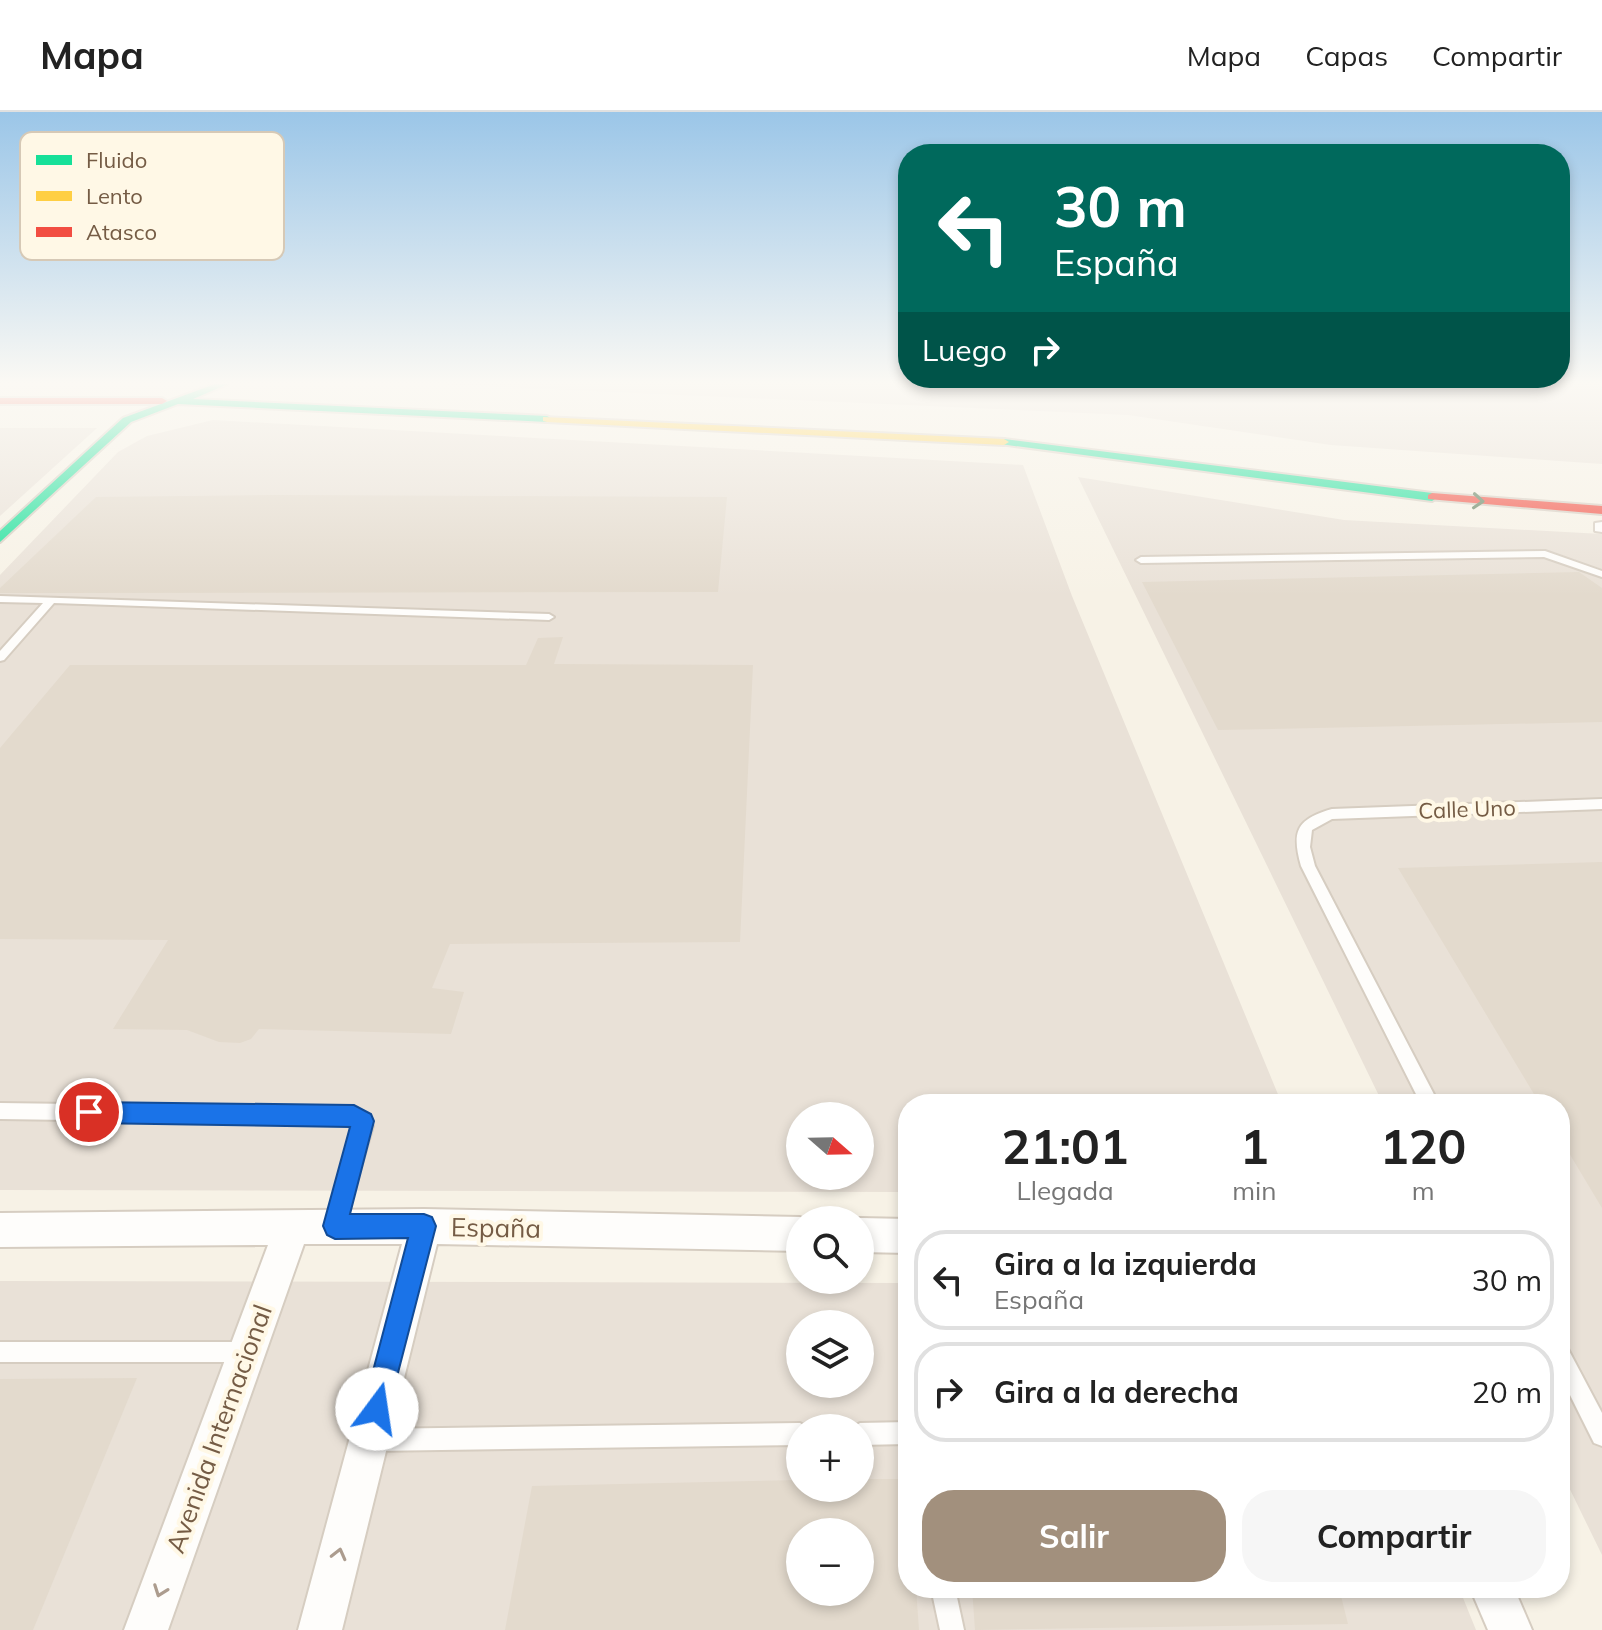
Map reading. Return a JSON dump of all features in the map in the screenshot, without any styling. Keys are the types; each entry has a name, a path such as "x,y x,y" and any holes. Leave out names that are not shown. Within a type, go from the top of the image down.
{"main road":[{"path":"0,538 89,455"},
{"path":"1113,455 1272,479 1401,494 1602,510"},
{"path":"1257,456 1391,477 1602,495"},
{"path":"1272,479 1339,500 1385,509 1602,527"}],"street":[{"name":"España","path":"0,1230 424,1226 786,1234"},
{"path":"320,1630 424,1226"},
{"name":"Avenida Internacional","path":"146,1630 292,1228"},
{"path":"874,1235 898,1236"},
{"path":"1496,1598 1510,1630"}],"lane":[{"path":"1141,560 1545,554 1602,574"},
{"path":"0,599 549,617"},
{"path":"0,658 51,600"},
{"name":"Calle Uno","path":"1425,1094 1308,866 1303,850 1305,827 1313,818 1332,814 1602,804"},
{"path":"0,1111 354,1116 364,1126 335,1226"},
{"path":"0,1352 247,1352"},
{"path":"1570,1373 1602,1435"},
{"path":"874,1434 898,1433"},
{"path":"369,1440 786,1434"},
{"path":"945,1598 952,1630"}],"shaded area":[{"path":"0,455 67,455 0,516"},
{"path":"115,455 840,455 1023,465 1072,596 1278,1094 898,1094 898,1192 0,1190 0,575"},
{"path":"1471,455 1602,455 1602,464"},
{"path":"1078,477 1344,520 1602,534 1602,1555 1570,1489 1570,1094 1378,1094"},
{"path":"0,1281 786,1283 786,1294 874,1294 874,1283 898,1283 898,1598 1463,1598 1476,1630 0,1630"}],"building":[{"path":"96,497 727,497 718,592 0,593 0,588"},
{"path":"1579,572 1602,588 1602,722 1218,730 1142,582"},
{"path":"563,637 554,664 753,665 740,942 450,944 432,988 464,992 451,1034 259,1029 251,1039 240,1043 219,1042 187,1030 113,1029 168,940 0,939 0,748 70,665 526,665 538,638"},
{"path":"1602,862 1602,1208 1570,1155 1570,1094 1534,1094 1398,868"},
{"path":"137,1378 33,1630 0,1630 0,1379"},
{"path":"874,1479 898,1479 898,1598 917,1598 919,1630 505,1630 532,1486 786,1480 786,1502 874,1502"},
{"path":"973,1598 1342,1598 1348,1624 975,1630"}],"traffic: fast":[{"path":"0,538 90,455"},
{"path":"1117,455 1324,485 1432,497"}],"traffic: jam":[{"path":"1432,497 1602,510"}],"route":[{"path":"89,1112 354,1116 363,1121 335,1226 424,1226 377,1409"}]}
